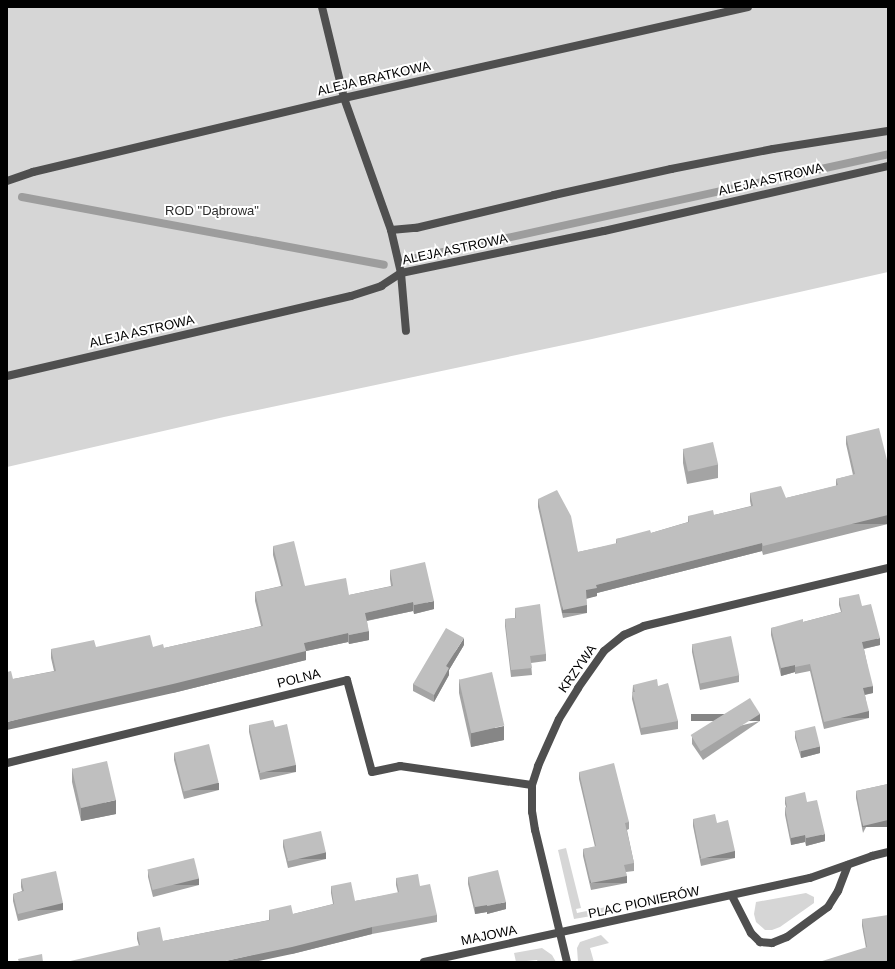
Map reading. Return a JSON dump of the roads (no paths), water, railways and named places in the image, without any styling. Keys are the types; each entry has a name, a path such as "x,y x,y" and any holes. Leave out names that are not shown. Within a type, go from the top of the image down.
{"street":[{"path":"322,7 344,98 391,230 401,273 406,331"},
{"name":"ALEJA BRATKOWA","path":"7,180 33,172 344,98 748,7"},
{"path":"391,230 416,228 671,169 773,149 888,131"},
{"name":"ALEJA ASTROWA","path":"7,376 351,296 380,286 401,273 604,231 888,166"},
{"name":"KRZYWA","path":"567,962 535,830 532,812 532,785 545,749 559,719 578,688 604,651 624,635 644,626 888,568"},
{"name":"POLNA","path":"7,763 347,680 372,772 400,766 532,785"},
{"name":"PLAC PIONIERÓW","path":"560,933 810,878 872,856 888,852"},
{"path":"732,896 751,932 760,942 772,943 787,937 828,907 838,891 848,865"},
{"name":"MAJOWA","path":"424,962 560,933"}],"waterway":[{"path":"416,258 888,154"},
{"path":"22,197 384,265"}],"park label":[{"name":"ROD \"Dąbrowa\"","path":"212,211"}]}
